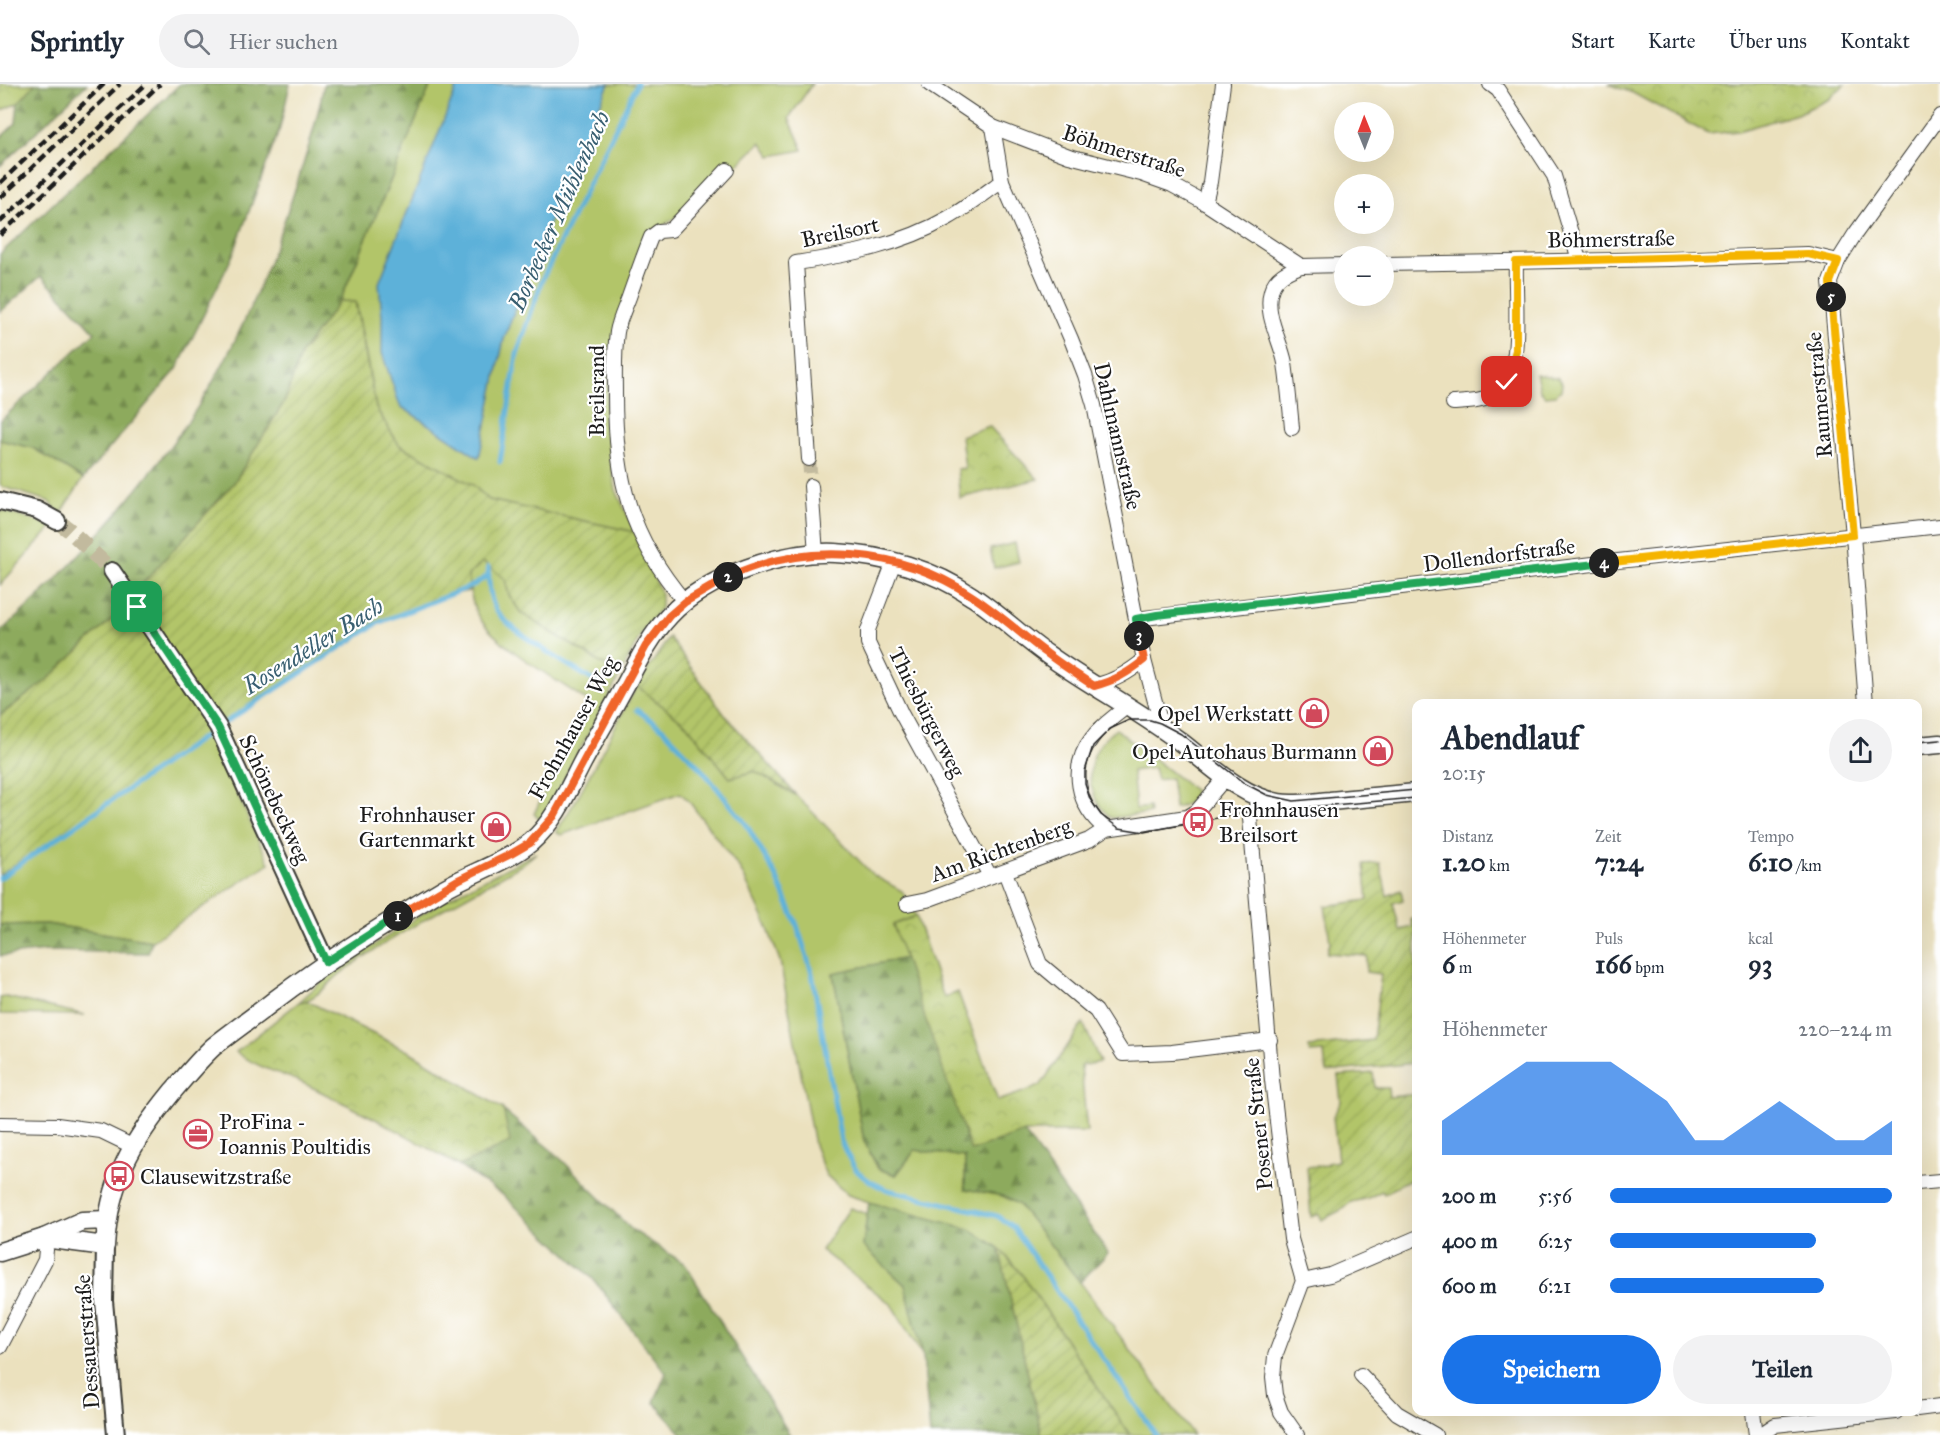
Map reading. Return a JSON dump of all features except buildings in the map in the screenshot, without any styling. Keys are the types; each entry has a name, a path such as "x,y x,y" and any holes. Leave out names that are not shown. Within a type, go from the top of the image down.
{"main road":[{"name":"Frohnhauser Weg","path":"105,1246 106,1220 119,1176 132,1146 151,1118 195,1064 216,1045 326,962 383,924 458,880 530,843 554,816 646,646 669,616 685,602 717,582 747,568 781,558 816,553 849,554 894,562 946,581 972,596 1047,654 1162,728 1234,784 1261,798 1282,804 1293,804 1412,793"},
{"path":"1922,746 1940,744"},
{"path":"0,1252 44,1238 82,1221 106,1220"},
{"path":"44,1238 105,1246"}],"street":[{"name":"Böhmerstraße","path":"929,84 993,127 1069,156 1141,174 1172,185 1205,203 1301,266"},
{"path":"1205,203 1210,182 1223,84"},
{"path":"1490,84 1503,98 1554,176 1579,260"},
{"name":"Raumerstraße","path":"1866,699 1830,282 1838,261 1855,234 1940,116"},
{"name":"Dahlmannstraße","path":"993,127 1002,181 1085,375 1102,438 1144,660 1162,728"},
{"name":"Breilsrand","path":"685,602 663,576 639,531 626,498 616,443 615,354 618,329 651,237 659,231 670,230 727,170"},
{"name":"Breilsort","path":"809,459 796,263 865,250 922,231 970,205 1002,181"},
{"name":"Böhmerstraße","path":"1394,264 1808,254 1838,261"},
{"path":"1453,402 1478,401 1499,392 1507,382 1516,350 1516,262"},
{"path":"1292,428 1284,362 1270,310 1270,292 1277,278 1288,271 1301,266 1334,265"},
{"path":"811,486 816,553"},
{"path":"0,501 36,510 57,521"},
{"name":"Dollendorfstraße","path":"1136,619 1940,526"},
{"name":"Thiesbürgerweg","path":"894,562 868,630 868,643 902,713 990,876"},
{"name":"Schönebeckweg","path":"112,571 218,727 326,962"},
{"path":"1094,686 1119,678 1144,660"},
{"name":"Am Richtenberg","path":"1106,829 1097,822 1086,805 1078,785 1079,767 1092,737 1127,706"},
{"name":"Am Richtenberg","path":"907,904 927,900 1005,872 1089,840 1106,829 1187,817 1197,811 1226,777"},
{"name":"Posener Straße","path":"1261,798 1250,818 1272,1080 1291,1239 1303,1281"},
{"path":"1005,872 1040,964 1096,1011 1123,1054 1172,1052 1270,1040"},
{"path":"0,1124 57,1125 101,1131 132,1146"},
{"path":"1922,1183 1940,1181"},
{"path":"0,1347 45,1260 44,1238"},
{"path":"1297,1435 1281,1412 1275,1395 1273,1377 1275,1356 1303,1281 1330,1275 1412,1240"},
{"name":"Dessauerstraße","path":"105,1246 104,1301 116,1435"},
{"path":"1361,1375 1397,1413 1435,1435"},
{"path":"1922,1409 1940,1407"},
{"path":"1754,1416 1758,1435 1775,1425 1859,1416"}],"green space":[{"path":"0,84 35,84 18,103 0,111"},
{"path":"29,84 87,84 0,166 0,138 16,123 18,102"},
{"path":"180,84 290,84 280,128 232,257 177,369 83,479 33,448 0,440 0,421 95,332 41,276 0,312 0,254"},
{"path":"324,84 431,84 340,301 301,353 285,401 234,483 146,580 123,609 47,680 0,715 0,632 76,559 145,479 187,423 232,347 257,293 278,238 308,148"},
{"path":"431,84 812,84 789,118 803,150 771,156 761,142 699,201 658,228 609,369 606,423 610,457 616,490 635,532 489,500 473,485 399,445 376,408 356,302 340,301"},
{"path":"1608,84 1845,84 1829,99 1797,114 1738,131 1708,134 1633,93"},
{"path":"340,301 355,302 376,408 399,445 473,485 489,500 635,532 661,594 661,608 640,636 620,675 521,613 509,595 505,579 483,562 468,575 470,591 443,596 372,624 354,641 326,655 226,720 210,734 0,875 0,716 47,680 123,609 146,580 234,483 285,401 301,353"},
{"path":"1536,374 1559,378 1562,383 1561,390 1555,395 1545,396 1540,391"},
{"path":"989,426 1038,479 960,498 957,469 965,468 961,436"},
{"path":"0,440 33,448 83,479 61,514 48,501 0,486"},
{"path":"0,510 53,526 0,585"},
{"path":"1015,543 1019,562 994,568 990,549"},
{"path":"483,562 505,579 509,595 521,613 620,675 542,820 534,814 587,701 515,652 489,630 477,615 468,575"},
{"path":"669,637 724,714 797,796 755,771 730,778 687,725 637,686"},
{"path":"637,686 687,725 730,778 755,771 797,796 873,875 902,891 916,916 893,925 906,958 833,973 864,1141 878,1169 896,1175 915,1150 965,1157 965,1189 1003,1196 1018,1204 1080,1282 1193,1435 1130,1435 1023,1276 869,1202 848,1195 826,1175 814,1145 780,961 765,921 740,869 688,800 680,793 561,835 556,832 576,800"},
{"path":"1116,729 1195,791 1192,798 1175,808 1171,778 1157,780 1154,768 1132,771 1136,809 1149,807 1150,813 1111,818 1101,808 1095,796 1090,772 1092,760 1098,749 1105,738"},
{"path":"210,734 269,863 152,941 47,924 0,925 0,875"},
{"path":"536,853 523,864 384,944 340,974 310,999 299,1002 332,972 441,902"},
{"path":"1380,863 1387,896 1401,890 1403,900 1393,903 1400,930 1412,927 1412,1063 1326,1072 1324,1052 1310,1053 1309,1047 1373,1040 1381,974 1366,972 1367,956 1327,953 1330,942 1325,906 1368,900 1364,864"},
{"path":"916,916 944,998 958,992 998,1101 1040,1086 1083,1023 1100,1062 1081,1066 1087,1132 1024,1132 971,1151 893,925"},
{"path":"47,924 152,941 148,953 46,951 0,956 0,925"},
{"path":"906,958 971,1151 1024,1132 1108,1253 1080,1282 1018,1204 1003,1196 965,1189 965,1157 915,1150 896,1175 879,1169 864,1141 833,973"},
{"path":"6,997 85,1015 0,1014 0,998"},
{"path":"307,1001 410,1052 503,1109 510,1142 459,1166 362,1113 303,1083 260,1066 236,1052 299,1002"},
{"path":"410,1052 502,1109 557,1155 631,1229 685,1264 790,1435 683,1435 654,1402 666,1373 593,1279 503,1195 459,1166 509,1143"},
{"path":"1373,1073 1375,1088 1388,1088 1389,1097 1412,1094 1412,1181 1404,1182 1384,1194 1382,1191 1368,1198 1351,1202 1322,1220 1319,1214 1311,1217 1307,1167 1327,1165 1327,1163 1338,1161 1333,1117 1341,1102 1338,1076"},
{"path":"869,1202 970,1229 999,1248 1042,1435 930,1435 923,1356 905,1285 863,1246"},
{"path":"850,1208 867,1214 863,1246 905,1285 923,1356 891,1304 821,1250"},
{"path":"999,1248 1023,1276 1130,1435 1042,1435"}],"water":[{"path":"458,84 609,84 532,263 504,339 479,458 400,406 382,353 379,283"}],"waterway":[{"name":"Borbecker Mühlenbach","path":"500,462 517,354 542,280 637,84"},
{"name":"Borbecker Mühlenbach","path":"488,567 492,598 495,608 502,617 526,638 599,684"},
{"name":"Rosendeller Bach","path":"224,723 378,623 472,586 489,575"},
{"name":"Borbecker Mühlenbach","path":"637,710 662,728 703,771 746,824 777,878 797,925 812,973 841,1141 853,1166 863,1177 888,1190 997,1216 1013,1227 1156,1435"},
{"name":"Rosendeller Bach","path":"0,878 206,735"}],"tunnel":[{"path":"809,459 811,486"},
{"path":"57,521 112,571"}],"tram line":[{"path":"1412,790 1294,801 1267,795 1244,783 1181,734 1150,720 1129,720 1110,729 1093,746 1085,771 1085,784 1090,799 1101,815 1119,828 1144,832 1248,812 1412,798"},
{"path":"1922,742 1940,740"}],"railway":[{"path":"0,183 104,84"},
{"path":"0,198 120,84"},
{"path":"0,222 146,84"},
{"path":"0,235 160,84"}],"place":[{"name":"Opel Werkstatt","path":"1314,713"},
{"name":"Opel Autohaus Burmann","path":"1378,751"},
{"name":"Frohnhausen Breilsort","path":"1198,822"},
{"name":"Frohnhauser Gartenmarkt","path":"496,827"},
{"name":"ProFina - Ioannis Poultidis","path":"198,1134"},
{"name":"Clausewitzstraße","path":"119,1176"}],"route":[{"path":"137,607 218,727 326,962 383,924 458,880 530,843 554,816 646,646 669,616 685,602 717,582 747,568 781,558 816,553 872,557 913,568 946,581 972,596 1047,654 1094,686 1119,678 1144,660 1136,619 1853,535 1830,282 1838,261 1808,254 1516,262 1516,350 1507,382"}]}
